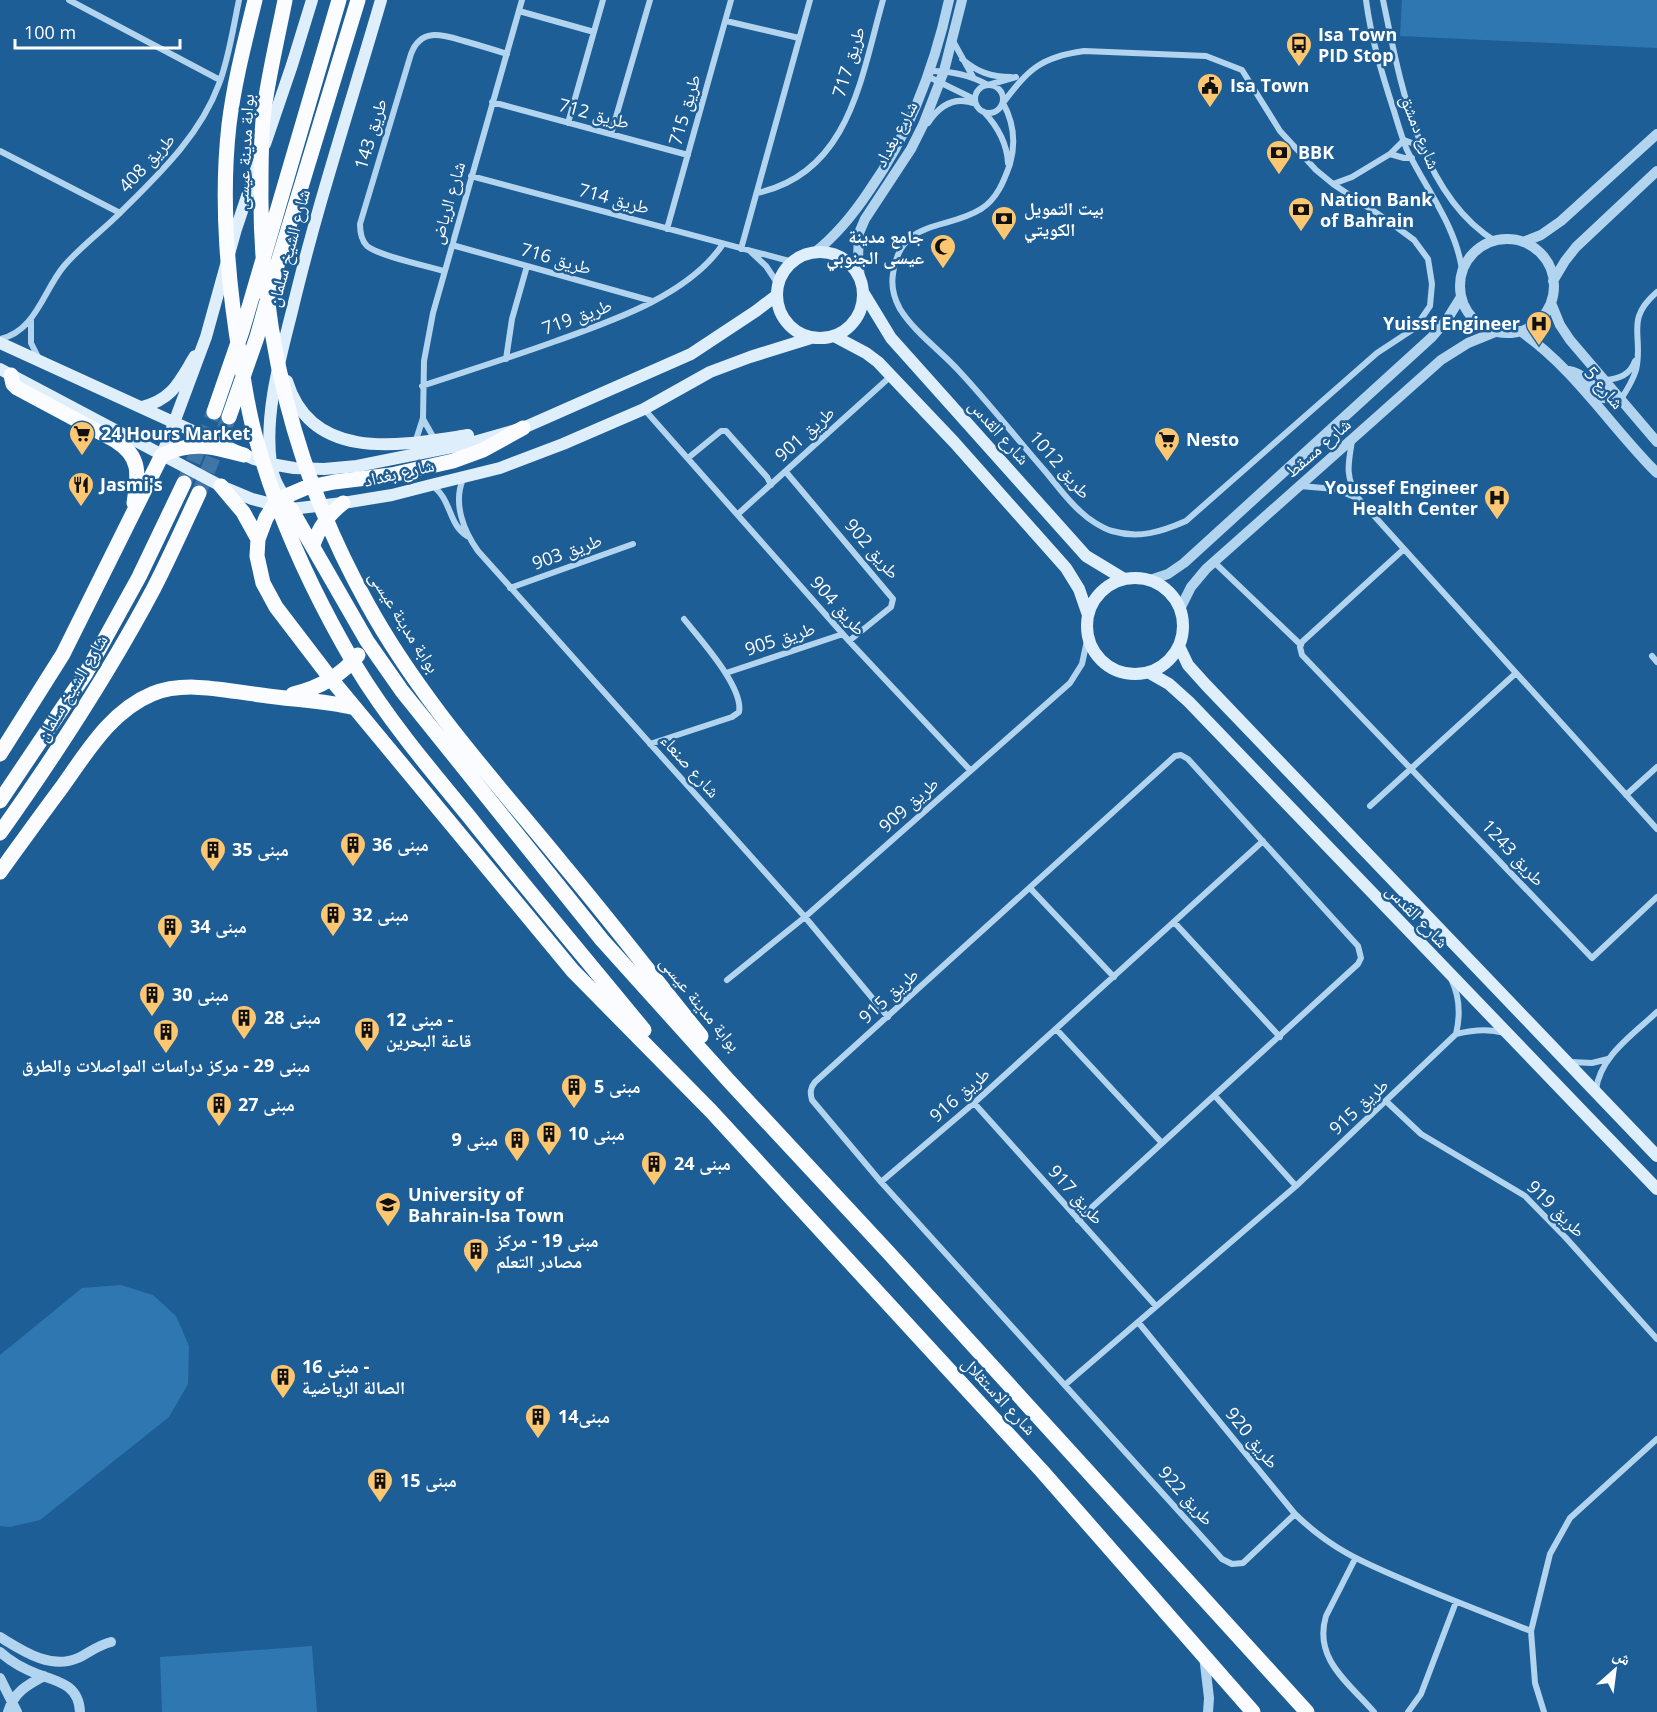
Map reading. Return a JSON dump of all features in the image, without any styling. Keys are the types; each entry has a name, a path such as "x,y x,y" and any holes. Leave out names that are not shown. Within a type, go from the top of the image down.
{"main road":[{"name":"بوابة مدينة عيسى","path":"255,0 235,88 229,126 226,185 227,260 232,308 256,440 269,481 296,549 356,667 394,722 533,897 711,1111"},
{"name":"بوابة مدينة عيسى","path":"285,0 264,110 261,220 264,273 276,362 303,459 337,547 368,605 400,656 477,762 562,863 793,1151"},
{"path":"0,754 63,654 168,447 206,338 236,230 312,0"},
{"name":"شارع الشيخ سلمان","path":"214,412 245,319 339,0"},
{"name":"شارع الشيخ سلمان","path":"229,417 257,337 358,0"},
{"name":"شارع الشيخ سلمان","path":"283,504 271,464 271,423 283,348 316,220 381,0"},
{"path":"814,253 836,255 854,269 860,279 863,292 863,303 853,324 834,336 822,339 811,338 797,332 786,322 779,310 778,290 782,276 793,262 814,253"},
{"name":"شارع بغداد","path":"0,344 244,455 271,464 324,469 357,466 467,444 523,428 691,354 756,311 778,290"},
{"name":"شارع القدس","path":"863,292 891,338 1086,556 1124,579"},
{"path":"834,336 866,353 892,375 1066,568 1079,588 1088,615 1088,636 1100,659 1110,667 1122,672 1135,674 1148,672 1161,666 1172,657 1179,645 1183,627 1180,609 1168,591 1150,580 1124,579 1114,583 1097,596 1088,615"},
{"path":"142,407 159,402 172,393 206,338"},
{"name":"شارع بغداد","path":"185,475 252,499 283,504 343,503 392,495 510,464 644,409 710,372 811,338"},
{"path":"283,348 284,371 290,390 302,411 321,429 352,442 393,445 523,428"},
{"path":"5,373 168,447 203,446 244,455"},
{"path":"5,373 17,388 116,441 128,450 136,464 137,473 131,520"},
{"path":"523,428 483,450 453,462 391,475 305,488 266,518 258,539 257,556 262,583 276,607 331,679 408,769 478,858 573,971 711,1111"},
{"path":"168,447 185,475"},
{"name":"شارع الشيخ سلمان","path":"0,801 86,673 139,577 185,475"},
{"path":"221,486 243,512 258,539"},
{"name":"شارع الشيخ سلمان","path":"0,833 55,754 99,684 154,588 199,493"},
{"path":"313,545 327,517 343,503"},
{"path":"283,504 313,545 367,641 432,731 602,940 793,1151"},
{"path":"278,698 303,692 331,679 352,663 367,641"},
{"name":"شارع القدس","path":"1179,645 1188,665 1206,685 1657,1156"},
{"name":"شارع القدس","path":"1148,672 1169,684 1189,702 1657,1189"},
{"path":"0,872 105,728 129,706 153,693 173,689 207,688 278,698 317,700 355,708"},
{"name":"شارع الاستقلال","path":"711,1111 1041,1470 1253,1712"},
{"name":"شارع الاستقلال","path":"793,1151 888,1252 1307,1712"}],"street":[{"path":"69,0 220,80"},
{"name":"طريق 408","path":"0,339 14,334 32,320 65,264 120,213 186,143 204,117 220,80 239,0"},
{"name":"شارع الرياض","path":"415,443 423,418 422,386 428,337 444,271 522,0"},
{"path":"568,123 603,0"},
{"path":"611,134 650,0"},
{"name":"طريق 715","path":"667,229 731,0"},
{"path":"741,249 810,0"},
{"name":"طريق 717","path":"757,193 783,185 801,176 829,148 858,95 883,0"},
{"name":"شارع بغداد","path":"814,253 842,228 885,168 909,124 930,74 949,0"},
{"name":"شارع بغداد","path":"860,279 859,233 865,219 911,149 940,84 962,0"},
{"name":"شارع دمشق","path":"1366,0 1370,27 1383,78 1404,140 1451,231 1460,255 1462,270"},
{"name":"شارع دمشق","path":"1383,0 1404,90 1419,139 1428,159 1452,201 1473,224 1495,241"},
{"path":"519,11 594,32"},
{"path":"726,21 800,38"},
{"name":"طريق 143","path":"444,271 381,253 368,246 361,236 360,224 411,54 416,45 424,38 438,34 507,54"},
{"path":"953,41 974,77"},
{"name":"طريق 1012","path":"1084,51 1206,56 1230,63 1242,70 1280,131 1316,170 1346,194 1414,240 1423,250 1428,259 1432,284 1430,306 1415,328 1377,353 1186,521 1160,532 1136,534 1110,530 1081,512 958,370 913,325 895,297 893,288 895,264 899,252 908,240 930,226 954,220 981,209 998,192 1013,155 1014,139 1011,123 1003,104 1026,74 1053,58 1084,51"},
{"path":"962,59 985,74 1016,77"},
{"path":"930,74 944,71 974,77 1000,90 1003,104 997,111 984,112"},
{"path":"930,74 940,84 975,102 984,112 996,127 1005,144 1008,170"},
{"path":"975,102 980,88 1026,74"},
{"path":"911,149 940,107 958,100 975,102"},
{"name":"طريق 712","path":"492,102 688,155"},
{"path":"1523,242 1551,229 1657,134"},
{"path":"1333,184 1352,177 1390,154 1404,140 1417,145 1428,159"},
{"path":"0,151 120,213"},
{"path":"1390,154 1412,158"},
{"path":"1553,281 1576,247 1657,171"},
{"name":"طريق 714","path":"471,176 793,262"},
{"path":"1346,194 1352,177"},
{"path":"1504,239 1523,242 1544,257 1550,269 1553,281 1551,303 1542,318 1528,328 1520,332 1495,332 1473,319 1464,305 1460,288 1462,270 1475,251 1495,241 1504,239"},
{"name":"طريق 719","path":"422,386 621,318 652,301 705,266 723,244"},
{"name":"طريق 716","path":"452,245 652,301"},
{"path":"750,251 766,266 778,290"},
{"path":"506,359 512,319 527,266"},
{"path":"1568,371 1584,376 1604,398 1621,399 1636,371 1639,315 1643,305 1657,292"},
{"name":"شارع مسقط","path":"1150,580 1184,563 1432,337 1448,318 1461,297"},
{"name":"شارع 5","path":"1551,303 1565,333 1657,442"},
{"path":"32,320 31,343 42,363"},
{"name":"شارع مسقط","path":"1180,609 1191,587 1214,562 1441,360 1468,343 1495,332"},
{"name":"شارع 5","path":"1520,332 1538,344 1568,371 1657,473"},
{"path":"1605,380 1617,378 1629,372 1637,355"},
{"name":"طريق 901","path":"738,514 892,375"},
{"name":"طريق 904","path":"644,409 849,641 970,770"},
{"name":"شارع الرياض","path":"423,418 435,440"},
{"path":"688,458 722,431 726,431 771,485"},
{"path":"1352,441 1347,471 1351,486 1358,498 1657,829"},
{"name":"طريق 902","path":"786,472 893,599 891,607 849,641"},
{"name":"شارع صنعاء","path":"464,477 459,489 459,502 468,536"},
{"name":"شارع صنعاء","path":"431,485 445,499 454,525 468,536 510,588 805,917 888,1017"},
{"path":"1299,486 1335,489 1358,498"},
{"name":"طريق 903","path":"510,588 633,544"},
{"path":"1300,645 1404,549"},
{"name":"طريق 1243","path":"1214,562 1300,645 1302,655 1592,958 1657,897"},
{"name":"طريق 905","path":"650,744 732,717 740,708 726,673 684,619"},
{"name":"طريق 905","path":"726,673 843,634"},
{"name":"طريق 909","path":"727,980 805,917 1073,679 1082,664 1088,636"},
{"path":"1370,806 1516,673"},
{"name":"طريق 915","path":"1078,1220 1359,964 1361,952 1358,946 1188,759 1178,755 815,1082 810,1091 812,1100 881,1182 1066,1384 1296,1186 1456,1034"},
{"path":"1626,795 1657,767"},
{"name":"طريق 916","path":"881,1182 974,1103 1263,841"},
{"path":"1030,888 1114,977"},
{"path":"1174,922 1280,1037"},
{"path":"1449,975 1458,998 1459,1022 1456,1034 1472,1030 1495,1030 1507,1034"},
{"path":"1596,1092 1601,1071 1609,1058 1657,1012"},
{"path":"1056,1029 1162,1143"},
{"path":"1566,1061 1592,1063 1609,1058"},
{"path":"1215,1096 1296,1186"},
{"name":"طريق 919","path":"1387,1102 1420,1134 1525,1196 1657,1339"},
{"name":"طريق 917","path":"974,1103 1156,1306"},
{"name":"طريق 920","path":"1138,1322 1294,1514 1318,1536 1355,1559 1532,1631"},
{"name":"طريق 922","path":"1066,1384 1227,1562 1243,1563 1294,1514"},
{"path":"1544,1712 1535,1683 1532,1631 1550,1554 1570,1518 1657,1439"},
{"path":"1355,1559 1326,1616 1323,1626 1323,1642 1329,1661 1374,1712"},
{"path":"1408,1712 1421,1694 1456,1602"},
{"path":"0,1637 26,1652 54,1662 75,1659 111,1642"},
{"path":"0,1652 24,1668 58,1680 72,1690 79,1702 80,1712"},
{"path":"1204,1656 1209,1698 1208,1712"},
{"path":"8,1712 12,1700 27,1685 44,1676"},
{"path":"0,1678 17,1712"}],"shaded area":[{"path":"1402,0 1657,0 1657,48 1400,36"},
{"path":"121,1285 153,1295 176,1316 189,1346 188,1384 169,1417 40,1520 10,1527 0,1526 0,1355 82,1288"},
{"path":"312,1646 317,1712 162,1712 160,1657"}],"tunnel":[{"path":"184,483 214,412"},
{"path":"199,493 229,417"}],"place":[{"name":"Isa Town PID Stop","path":"1299,68"},
{"name":"Isa Town","path":"1210,109"},
{"name":"BBK","path":"1279,176"},
{"name":"Nation Bank of Bahrain","path":"1301,233"},
{"name":"بيت التمويل الكويتي","path":"1004,242"},
{"name":"جامع مدينة عيسى الجنوبي","path":"943,270"},
{"name":"Yuissf Engineer","path":"1539,347"},
{"name":"24 Hours Market","path":"82,457"},
{"name":"Nesto","path":"1167,463"},
{"name":"Jasmi's","path":"81,508"},
{"name":"Youssef Engineer Health Center","path":"1497,521"},
{"name":"مبنى 36","path":"353,868"},
{"name":"مبنى 35","path":"213,873"},
{"name":"مبنى 32","path":"333,938"},
{"name":"مبنى 34","path":"170,950"},
{"name":"مبنى 30","path":"152,1018"},
{"name":"مبنى 28","path":"244,1041"},
{"name":"مبنى 12 - قاعة البحرين","path":"367,1053"},
{"name":"مبنى 29 - مركز دراسات المواصلات والطرق","path":"166,1055"},
{"name":"مبنى 5","path":"574,1110"},
{"name":"مبنى 27","path":"219,1128"},
{"name":"مبنى 10","path":"549,1157"},
{"name":"مبنى 9","path":"517,1163"},
{"name":"مبنى 24","path":"654,1187"},
{"name":"University of Bahrain-Isa Town","path":"388,1228"},
{"name":"مبنى 19 - مركز مصادر التعلم","path":"476,1274"},
{"name":"مبنى 16 - الصالة الرياضية","path":"283,1400"},
{"name":"مبنى14","path":"538,1440"},
{"name":"مبنى 15","path":"380,1504"}]}
